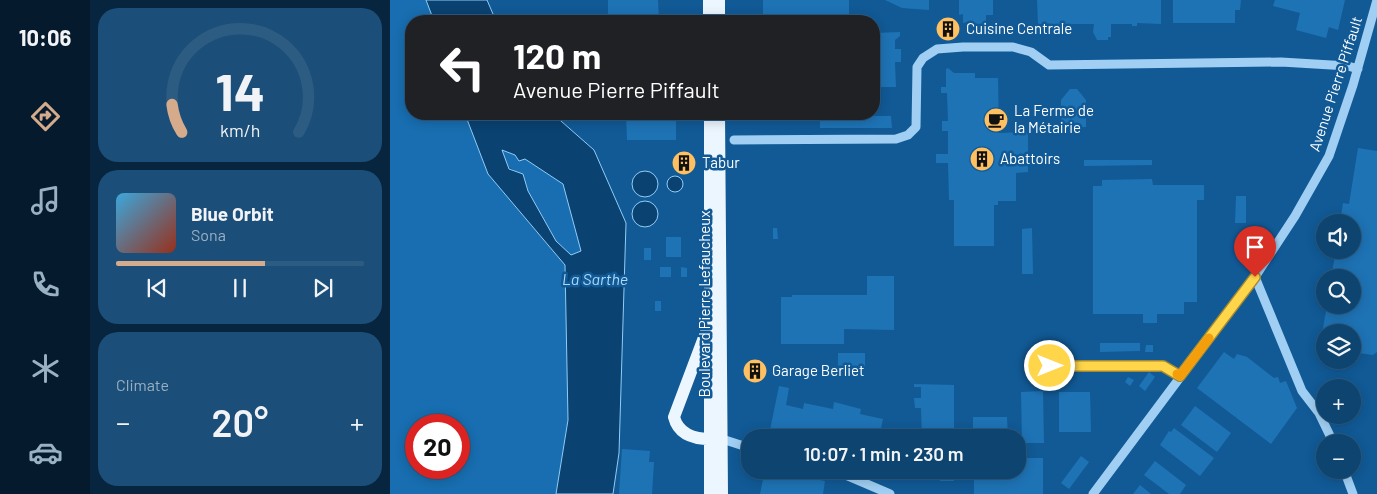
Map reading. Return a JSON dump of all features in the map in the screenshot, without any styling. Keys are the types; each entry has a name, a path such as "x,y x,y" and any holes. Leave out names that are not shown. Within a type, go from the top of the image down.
{"main road":[{"path":"709,0 709,15"},
{"path":"719,0 719,15"},
{"name":"Boulevard Pierre Lefaucheux","path":"710,120 711,312 716,439 722,494"},
{"name":"Boulevard Pierre Lefaucheux","path":"710,494 716,439 720,120"},
{"path":"711,312 704,343 674,417 678,427 686,434 716,439"}],"street":[{"name":"Avenue Pierre Piffault","path":"1094,494 1255,277 1295,216 1329,156 1358,69 1377,0"},
{"path":"734,140 896,139 908,135 916,127 917,67 922,58 937,49 1013,47 1031,52 1050,65 1281,62 1348,66 1358,69"},
{"path":"1255,277 1302,391 1318,413 1328,434"},
{"path":"1050,366 1163,366 1180,376"},
{"path":"716,439 741,446"},
{"path":"855,479 890,494"},
{"path":"1347,479 1353,494"}],"shaded area":[{"path":"390,0 426,0 432,15 405,15 405,120 467,120 488,174 565,265 568,419 556,494 390,494"},
{"path":"503,150 515,155 519,161 525,159 563,184 582,251 571,255 557,243 528,191 523,174 507,165 503,159"}],"water":[{"path":"426,0 487,0 493,15 432,15"},
{"name":"La Sarthe","path":"467,120 560,120 594,150 626,223 619,453 613,494 556,494 568,420 565,265 488,174","holes":["502,150 515,155 519,161 525,159 563,184 581,251 571,255 556,241 528,191 523,174 509,169"]},
{"path":"645,171 654,175 658,184 654,193 645,197 636,193 632,184 636,175"},
{"path":"672,176 678,176 683,181 681,190 672,192 667,187 667,181"},
{"path":"645,201 654,205 658,214 654,223 645,227 636,223 632,214 636,205"}],"building":[{"path":"608,0 658,0 659,15 608,15"},
{"path":"763,0 849,0 849,15 763,15"},
{"path":"885,0 929,0 929,10 902,8"},
{"path":"959,0 993,0 993,15 986,15 986,25 972,25 972,21 963,23 963,14 959,15"},
{"path":"1037,0 1161,0 1161,24 1137,23 1137,26 1132,26 1132,24 1111,24 1111,37 1108,37 1108,40 1097,40 1093,32 1094,24 1038,24"},
{"path":"1173,0 1241,0 1240,10 1235,10 1235,23 1173,23"},
{"path":"1275,0 1345,0 1338,30 1329,27 1326,38 1296,30 1300,13 1273,6"},
{"path":"900,32 900,36 895,40 895,49 901,49 901,62 895,62 896,87 880,87 880,33"},
{"name":"Abattoirs","path":"948,68 954,73 975,73 975,78 998,78 999,133 1028,132 1028,172 1016,173 1016,201 998,201 998,205 994,205 994,246 954,246 954,200 949,200 948,163 936,163 936,154 948,154 948,131 942,131 942,121 948,121 947,93 941,93 941,87 946,87 946,69"},
{"path":"1070,89 1077,89 1086,100 1086,127 1061,127 1061,100"},
{"path":"880,116 891,116 892,128 820,128 820,120 880,120"},
{"path":"626,120 676,120 676,140 627,140"},
{"path":"751,120 796,120 751,121"},
{"path":"1358,148 1377,151 1377,352 1373,355 1361,353 1361,324 1324,324 1325,314 1361,314 1361,269 1333,269 1334,259 1361,259 1361,214 1341,214 1343,203 1349,204"},
{"path":"1084,160 1152,160 1152,165 1084,166"},
{"path":"1152,179 1153,185 1204,185 1204,200 1197,200 1197,302 1184,302 1184,314 1157,314 1157,323 1143,323 1143,314 1093,314 1093,186 1102,186 1102,180"},
{"path":"1236,196 1246,196 1246,223 1235,223"},
{"path":"773,228 777,228 778,239 773,239"},
{"path":"1032,228 1033,274 1022,274 1022,229"},
{"path":"666,237 681,237 681,257 666,257"},
{"path":"644,248 651,248 651,260 644,260"},
{"path":"660,267 671,267 671,277 660,277"},
{"path":"681,267 687,268 687,277 681,277"},
{"path":"867,276 894,276 894,330 844,329 844,344 781,344 781,297 792,297 792,295 867,295"},
{"path":"655,301 661,301 661,311 655,311"},
{"path":"1100,343 1140,343 1140,351 1100,352"},
{"path":"1146,345 1153,345 1153,352 1145,352"},
{"path":"1224,352 1234,359 1237,354 1247,357 1274,378 1278,377 1280,383 1286,381 1297,408 1271,444 1197,388"},
{"path":"838,353 865,353 865,366 838,366"},
{"path":"1149,372 1155,377 1145,391 1139,386"},
{"path":"1128,377 1134,380 1130,386 1125,382"},
{"path":"914,384 954,385 954,429 922,429 921,408 915,408 914,398 921,398 921,387 914,387"},
{"path":"779,386 789,388 786,405 803,409 804,403 833,409 834,402 861,409 860,414 883,419 881,429 770,429"},
{"path":"1043,391 1044,443 1026,443 1026,429 1022,429 1021,392"},
{"path":"1059,392 1090,392 1091,432 1059,432"},
{"path":"1195,406 1231,433 1217,452 1181,425"},
{"path":"973,417 1007,417 1008,429 973,429"},
{"path":"1174,428 1214,458 1200,476 1160,445 1169,431 1171,432"},
{"path":"622,449 650,451 649,462 654,462 652,494 619,494"},
{"path":"1081,456 1089,462 1069,489 1061,483"},
{"path":"1026,458 1043,458 1043,494 974,494 974,479 1026,479"},
{"path":"1155,461 1186,485 1180,494 1169,494 1144,475"},
{"path":"763,479 814,479 825,481 823,494 760,494"},
{"path":"940,479 954,479 954,481 940,481"},
{"path":"1140,485 1151,494 1133,494"}],"slow traffic":[{"path":"1177,374 1180,376 1209,338"}],"place":[{"name":"Cuisine Centrale","path":"948,29"},
{"name":"La Ferme de la Métairie","path":"996,120"},
{"name":"Abattoirs","path":"982,159"},
{"name":"Tabur","path":"684,163"},
{"name":"Garage Berliet","path":"755,371"}],"route":[{"path":"1050,366 1163,366 1180,376 1255,277"}]}
